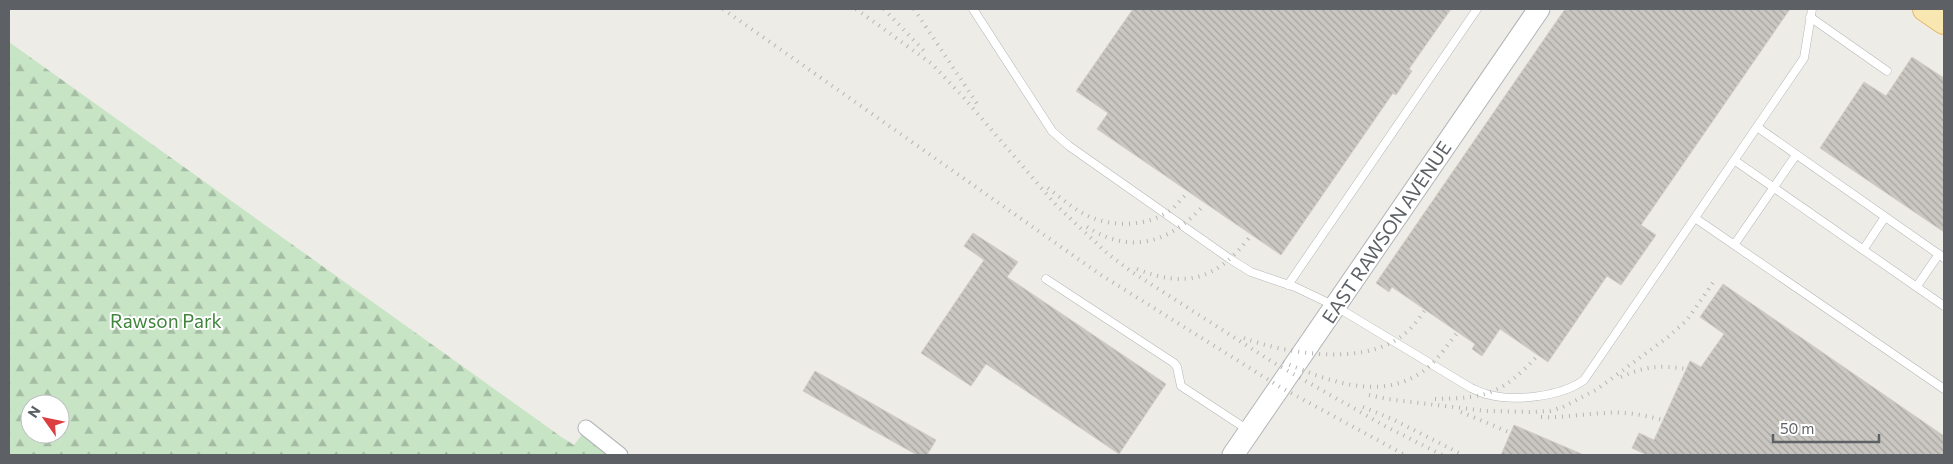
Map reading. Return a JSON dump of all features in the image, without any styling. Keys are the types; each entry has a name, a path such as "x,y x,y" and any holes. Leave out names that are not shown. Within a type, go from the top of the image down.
{"main road":[{"name":"EAST RAWSON AVENUE","path":"1233,455 1533,13"}],"street":[{"path":"586,428 620,455"}],"lane":[{"path":"973,9 1052,131 1061,139 1251,272 1288,285 1335,306 1430,364 1486,394 1507,398 1563,392 1584,380 1804,58 1811,13 1887,71"},
{"path":"1288,285 1477,9"},
{"path":"1757,128 1942,256 1916,286"},
{"path":"1734,245 1796,155"},
{"path":"1734,160 1944,306"},
{"path":"1863,250 1885,217"},
{"path":"1695,218 1944,389"},
{"path":"1046,279 1174,363 1177,367 1181,386 1249,431"}],"green space":[{"name":"Rawson Park","path":"9,42 560,436 574,445 584,432 611,455 9,455"}],"building":[{"path":"1133,9 1451,9 1409,69 1412,71 1396,95 1393,93 1281,255 1097,129 1108,113 1076,91"},
{"path":"1565,9 1790,9 1641,225 1656,235 1621,285 1607,276 1548,362 1500,329 1482,356 1472,349 1475,344 1392,287 1389,292 1376,283"},
{"path":"1912,57 1944,78 1944,232 1820,148 1864,82 1886,96"},
{"path":"973,233 1018,262 1007,277 1166,384 1119,454 986,364 971,386 921,353 984,260 964,246"},
{"path":"1723,284 1944,436 1944,455 1647,455 1632,448 1639,433 1654,440 1690,361 1701,367 1724,334 1700,317"},
{"path":"815,371 936,440 927,455 917,455 803,391"},
{"path":"1514,425 1584,455 1501,455"}],"railway":[{"path":"723,9 1101,275 1280,387 1405,455"},
{"path":"856,9 932,64 965,99 1056,205 1108,254 1132,272 1274,363 1385,426 1442,455"},
{"path":"884,9 924,51"},
{"path":"914,9 978,105"},
{"path":"1048,188 1086,215 1119,224 1142,222 1163,215 1186,195"},
{"path":"1087,227 1103,236 1119,241 1149,241 1177,229 1203,206"},
{"path":"1137,269 1171,278 1186,279 1199,276 1225,263 1249,238"},
{"path":"1369,395 1387,399 1486,411 1533,412 1550,411 1563,407 1596,390 1668,337 1687,320 1715,280"},
{"path":"1244,338 1281,349 1301,352 1323,354 1365,352 1399,338 1410,329 1425,310"},
{"path":"1283,362 1317,375 1352,385 1388,386 1405,381 1422,372 1437,359 1458,332"},
{"path":"1435,399 1468,397 1493,391 1504,386 1538,355"},
{"path":"1621,377 1653,367 1686,369"},
{"path":"1363,407 1392,419 1463,455"},
{"path":"1461,412 1511,433"},
{"path":"1541,417 1619,413 1663,420"}]}
